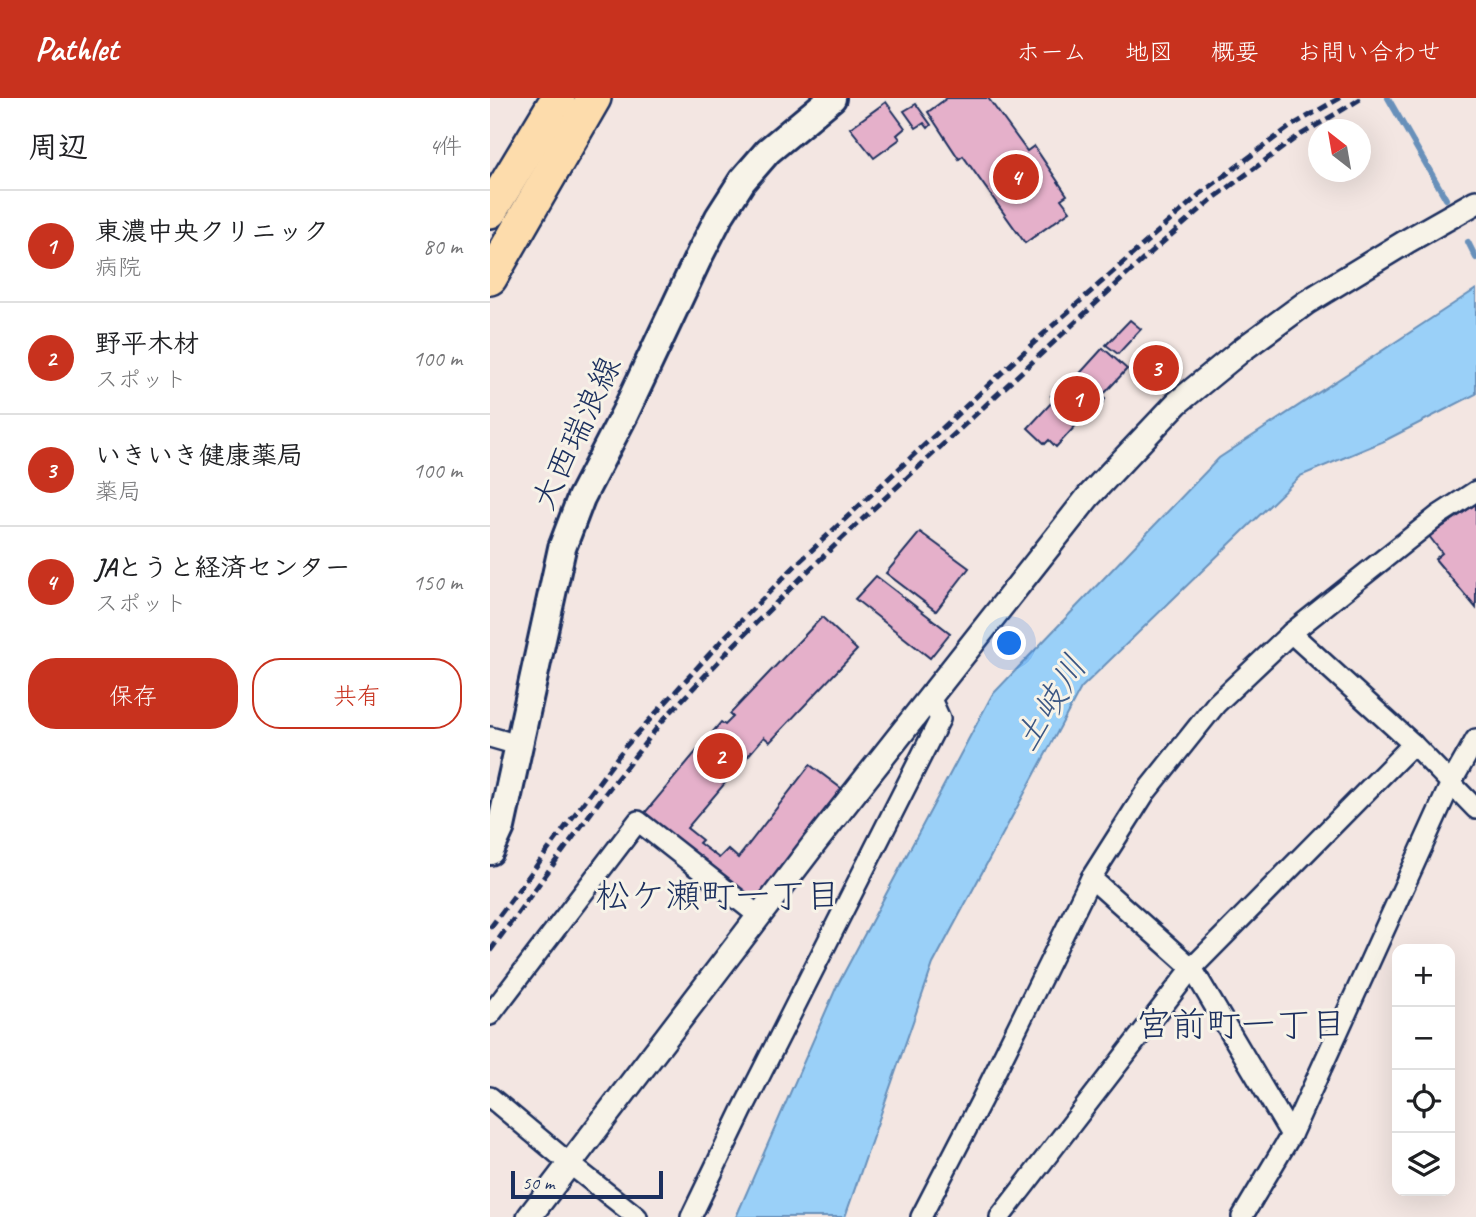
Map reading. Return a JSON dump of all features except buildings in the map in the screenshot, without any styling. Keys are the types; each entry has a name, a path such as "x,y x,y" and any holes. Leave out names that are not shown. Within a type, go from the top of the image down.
{"highway":[{"path":"490,211 558,98"},
{"path":"490,278 594,98"}],"main road":[{"name":"大西瑞浪線","path":"490,851 501,827 562,548 580,498 625,413 713,229 741,181 768,151 832,98"}],"street":[{"path":"528,1217 759,916 1088,496 1177,403 1243,349 1307,302 1476,202"},
{"path":"921,1217 1091,878 1145,793 1216,704 1291,633 1439,515 1476,491"},
{"path":"1291,633 1413,744 1476,809"},
{"path":"691,1217 741,1111 940,719 930,697"},
{"path":"490,737 518,745"},
{"path":"1242,1217 1291,1135 1451,783 1476,739"},
{"path":"1000,1217 1192,968 1413,744"},
{"path":"490,1015 638,821 759,916"},
{"path":"1091,878 1192,968 1291,1135"},
{"path":"490,1097 637,1217"}],"water":[{"name":"土岐川","path":"1476,289 1476,394 1384,441 1300,476 1081,688 933,964 845,1217 736,1217 836,988 992,695 1219,458"}],"waterway":[{"path":"1388,98 1446,199"},
{"path":"1468,242 1476,258"}],"railway":[{"path":"490,928 625,747 725,637 799,562 1040,337 1200,194 1291,126 1340,98"},
{"path":"490,951 601,799 664,719 808,571 1147,256 1210,201 1297,137 1362,98"}],"place":[{"name":"JAとうと経済センター","path":"1016,177"},
{"name":"いきいき健康薬局","path":"1156,368"},
{"name":"東濃中央クリニック","path":"1077,399"},
{"name":"野平木材","path":"720,756"}],"district":[{"name":"松ケ瀬町一丁目","path":"718,895"},
{"name":"宮前町一丁目","path":"1241,1024"}]}
